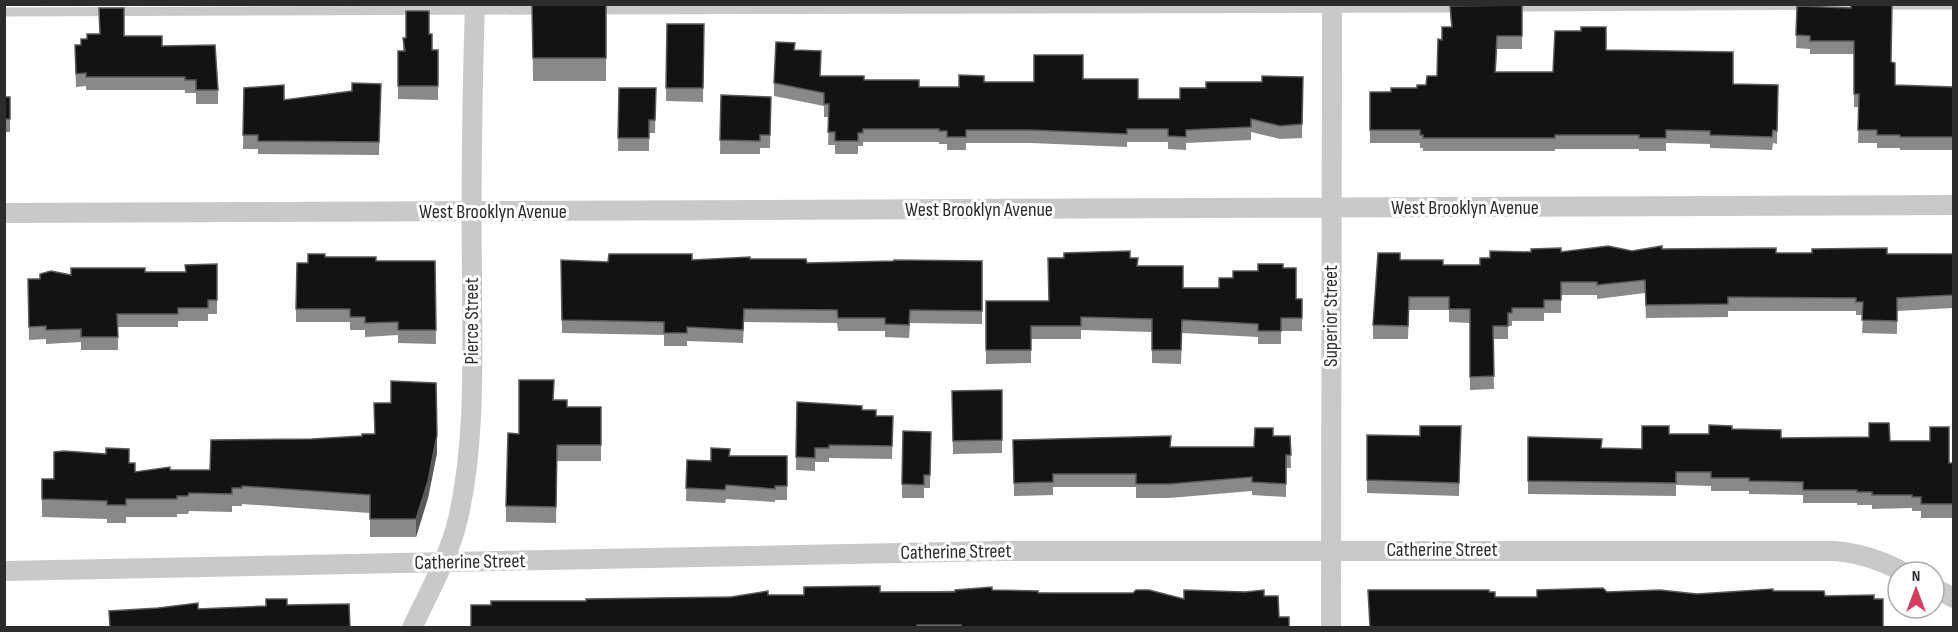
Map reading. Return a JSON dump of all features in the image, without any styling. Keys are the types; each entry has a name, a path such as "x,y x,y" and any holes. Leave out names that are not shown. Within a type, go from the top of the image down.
{"street":[{"name":"Pierce Street","path":"412,627 443,562 458,521 467,472 472,405 471,212 474,7"},
{"name":"Superior Street","path":"1330,627 1332,7"},
{"name":"West Brooklyn Avenue","path":"4,213 1953,205"},
{"name":"Catherine Street","path":"4,571 997,551 1835,551 1858,552 1886,563"}],"lane":[{"path":"1499,8 1953,5"},
{"path":"4,12 474,7 558,10"},
{"path":"582,10 1475,8"}],"building":[{"path":"532,4 606,4 606,58 533,58"},
{"path":"1851,4 1892,4 1891,62 1895,63 1895,85 1953,87 1953,137 1900,137 1900,135 1877,135 1877,130 1858,130 1859,94 1854,94 1854,41 1810,41 1810,36 1796,35 1797,6 1851,8"},
{"path":"1522,5 1522,36 1497,36 1495,72 1553,72 1555,31 1581,31 1581,27 1606,27 1606,50 1733,52 1733,84 1778,85 1777,131 1773,130 1772,137 1710,135 1710,131 1666,130 1666,138 1639,138 1639,135 1555,135 1555,138 1423,138 1420,130 1370,130 1370,92 1391,92 1391,88 1417,88 1417,85 1426,85 1427,76 1437,76 1438,39 1442,40 1442,27 1452,27 1450,6"},
{"path":"99,8 124,8 124,36 162,36 162,46 215,45 218,90 196,90 196,80 185,80 185,77 86,77 86,73 76,74 75,45 81,45 81,39 87,39 87,34 100,34"},
{"path":"406,11 429,11 432,50 438,50 438,86 398,86 398,51 405,51 403,38 406,38"},
{"path":"667,24 704,24 703,88 666,88"},
{"path":"776,42 795,43 794,50 821,51 820,76 864,76 864,80 919,80 919,87 959,87 959,75 984,76 984,82 1034,82 1034,55 1083,55 1083,79 1138,79 1138,99 1180,99 1180,88 1206,88 1206,82 1262,82 1262,76 1303,77 1302,124 1280,126 1251,119 1251,127 1186,130 1186,137 1168,136 1168,129 1127,129 1127,134 966,130 966,137 947,137 947,131 939,131 939,129 863,129 863,133 858,133 858,141 835,141 835,132 828,132 829,104 824,104 824,93 774,83"},
{"path":"352,83 381,84 379,142 258,141 258,135 243,135 244,88 284,85 284,100 352,91"},
{"path":"619,88 656,88 655,120 649,120 649,138 618,138"},
{"path":"721,95 771,97 770,135 760,135 760,141 720,140"},
{"path":"4,97 10,97 10,119 4,119"},
{"path":"1608,246 1632,251 1662,246 1662,249 1776,248 1776,253 1812,253 1812,249 1887,248 1887,254 1953,254 1953,295 1897,298 1897,321 1862,320 1863,302 1856,302 1856,298 1728,297 1728,304 1646,305 1645,280 1597,285 1597,282 1561,282 1561,300 1544,300 1544,308 1512,308 1512,313 1508,313 1508,326 1493,326 1494,376 1470,377 1470,309 1449,309 1449,297 1409,297 1408,326 1373,325 1378,253 1400,253 1400,260 1443,260 1443,265 1480,265 1480,258 1490,258 1490,251 1531,252 1531,249 1561,248 1561,252"},
{"path":"1130,251 1130,258 1138,258 1137,266 1183,266 1183,288 1219,288 1219,278 1233,278 1233,271 1258,271 1258,264 1283,264 1283,268 1296,268 1296,299 1302,299 1302,318 1281,318 1281,331 1258,331 1258,324 1182,320 1181,350 1152,350 1152,319 1081,317 1081,326 1031,326 1031,350 986,350 986,301 1049,301 1048,258 1064,258 1064,253"},
{"path":"308,254 325,254 325,257 376,257 376,261 435,261 436,330 398,330 398,322 365,323 365,317 350,317 350,309 296,309 297,263 308,263"},
{"path":"609,254 692,254 692,260 750,257 750,259 806,259 807,263 894,260 982,261 982,311 910,310 909,325 885,324 885,318 838,318 837,310 744,309 743,330 687,327 687,333 664,333 664,322 562,320 561,260 608,262"},
{"path":"217,264 217,300 208,300 208,308 178,308 178,314 117,314 118,337 81,337 81,329 46,330 46,326 29,327 28,279 40,279 40,274 51,271 71,275 71,268 145,268 145,272 186,272 185,265"},
{"path":"519,380 554,380 553,400 567,400 567,407 601,407 601,445 557,445 556,507 506,506 508,433 519,434"},
{"path":"391,381 436,383 437,435 428,481 416,519 370,519 370,495 242,486 242,488 232,488 232,494 189,493 188,496 177,496 177,499 126,499 126,505 107,505 107,501 42,499 42,479 54,479 54,452 106,454 106,448 129,449 129,463 135,463 135,472 170,467 170,470 210,470 211,440 312,439 375,434 374,403 391,403"},
{"path":"1002,390 1002,440 953,441 952,391"},
{"path":"797,402 862,406 862,410 876,410 876,416 893,416 892,446 829,445 829,448 815,448 815,458 796,457"},
{"path":"1869,423 1889,423 1890,441 1930,441 1930,427 1949,427 1949,463 1953,463 1953,504 1921,504 1921,497 1912,497 1912,495 1872,495 1872,492 1857,492 1857,490 1803,490 1803,482 1711,478 1711,472 1676,472 1676,483 1528,481 1528,437 1602,439 1601,448 1642,449 1642,426 1669,426 1669,434 1709,434 1709,425 1732,426 1732,429 1781,430 1781,438 1869,437"},
{"path":"1420,426 1461,426 1459,483 1367,480 1367,435 1420,436"},
{"path":"1255,428 1273,428 1273,436 1290,436 1291,455 1286,455 1286,484 1252,482 1252,477 1169,484 1136,484 1136,474 1053,474 1053,482 1014,483 1013,440 1171,436 1170,447 1254,447"},
{"path":"903,431 931,432 930,475 924,475 924,485 902,484"},
{"path":"711,448 730,449 729,456 787,456 787,486 775,486 775,489 726,485 725,490 686,488 687,460 711,461"},
{"path":"880,586 880,592 955,592 955,590 992,587 992,590 1038,591 1038,593 1133,593 1136,590 1149,590 1184,599 1184,590 1245,592 1264,590 1264,596 1278,596 1279,617 1289,617 1289,627 917,625 917,627 471,627 471,605 491,605 491,601 731,597 768,591 768,595 804,595 804,587"},
{"path":"1603,588 1607,592 1660,590 1697,594 1773,589 1773,591 1824,591 1825,596 1874,595 1874,599 1883,599 1883,627 1370,627 1368,590 1489,590 1489,592 1495,592 1495,597 1537,597 1537,590"},
{"path":"266,599 287,599 287,605 349,604 350,627 110,627 109,611 198,603 198,609 266,606"}]}
